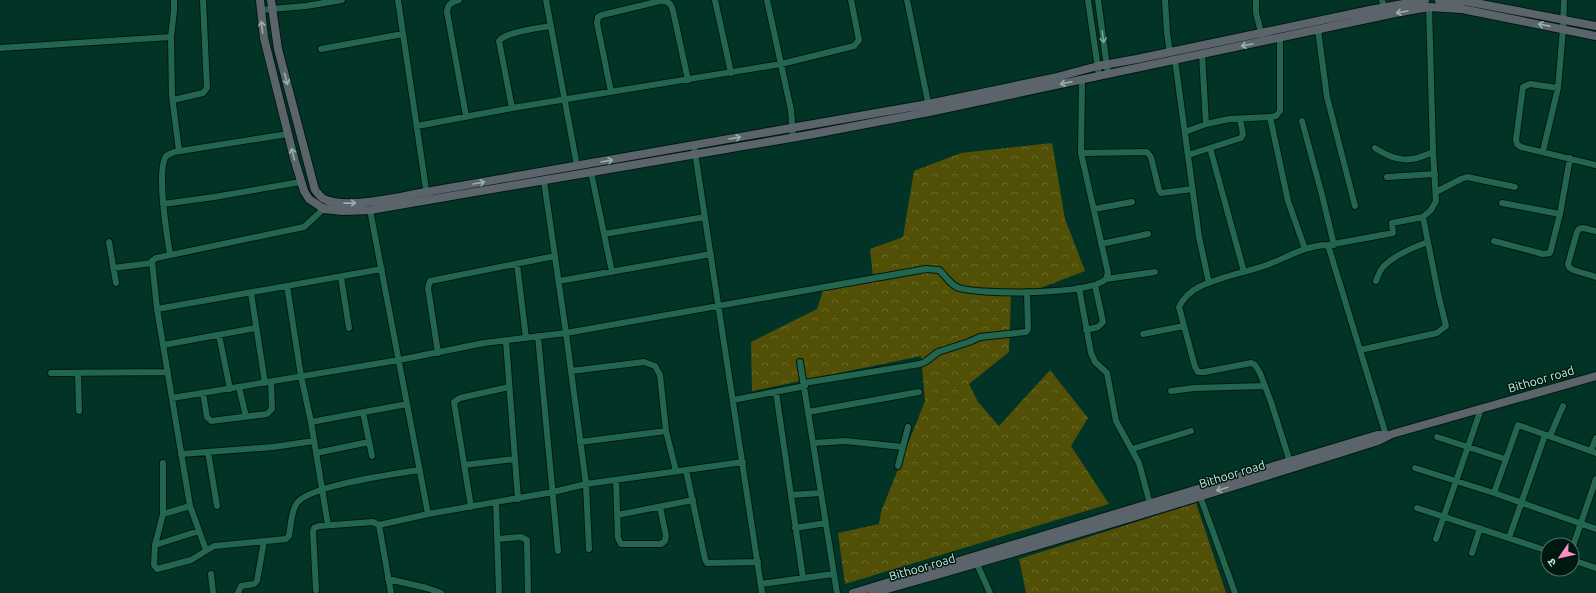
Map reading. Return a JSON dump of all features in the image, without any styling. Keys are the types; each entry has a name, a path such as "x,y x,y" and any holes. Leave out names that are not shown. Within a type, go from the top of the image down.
{"street":[{"path":"174,0 171,37 173,100 179,151"},
{"path":"173,100 203,92 207,88 203,0"},
{"path":"260,0 264,38 300,182 309,199 324,209 343,211 370,210 544,181 793,128 929,108 1082,80 1318,30 1427,4"},
{"path":"271,0 278,49 315,190 325,199 351,203 426,192 577,166 793,138 929,108 1102,65 1170,53 1383,4 1410,1 1564,25 1596,26"},
{"path":"260,10 306,3 342,0"},
{"path":"398,0 428,201"},
{"path":"460,0 454,1 449,5 447,7 447,12 466,116"},
{"path":"546,0 577,166"},
{"path":"631,0 632,7"},
{"path":"715,0 731,73"},
{"path":"766,0 782,64 791,110 793,138"},
{"path":"418,126 512,108 782,64 854,46 858,40 851,0"},
{"path":"907,0 929,108"},
{"path":"1088,0 1102,65 1108,74"},
{"path":"1098,0 1102,65 1099,76"},
{"path":"1165,0 1170,53"},
{"path":"1256,0 1256,12 1263,41"},
{"path":"1439,0 1465,1 1564,25 1596,36"},
{"path":"1543,151 1558,88 1564,25 1564,0"},
{"path":"611,92 597,19 602,15 660,1 671,4 688,80"},
{"path":"1290,462 1258,368 1253,363 1245,363 1198,372 1195,367 1180,312 1181,303 1194,291 1209,283 1265,266 1317,245 1331,245 1393,233 1392,224 1423,217 1435,206 1436,192 1427,4"},
{"path":"512,108 499,42 501,39 508,36 551,26"},
{"path":"1318,30 1326,97 1355,206"},
{"path":"321,49 403,34"},
{"path":"0,48 171,37"},
{"path":"1185,132 1206,124 1229,119 1276,116 1280,111 1280,38"},
{"path":"1202,54 1206,124"},
{"path":"1175,60 1199,237 1209,283"},
{"path":"1082,80 1081,153 1108,273 1106,279"},
{"path":"1558,88 1527,84 1522,88 1516,142 1519,147 1543,151 1596,165"},
{"path":"1270,117 1288,201 1305,249"},
{"path":"1188,155 1242,137 1240,119"},
{"path":"853,593 1377,435 1389,434 1360,350 1331,245 1322,195 1302,120"},
{"path":"170,255 163,204 162,166 164,159 169,154 179,151 288,134"},
{"path":"1210,148 1244,272"},
{"path":"1375,148 1391,157 1409,160 1420,158 1433,152"},
{"path":"694,150 762,593"},
{"path":"1081,153 1147,152 1151,157 1161,193 1192,190"},
{"path":"1494,241 1543,254 1549,254 1552,250 1560,214 1570,158"},
{"path":"591,172 612,272"},
{"path":"1387,177 1434,174"},
{"path":"1436,192 1467,177 1515,187"},
{"path":"544,181 586,484 589,549"},
{"path":"163,204 300,182"},
{"path":"206,550 190,506 157,309 152,263 153,259 304,227 332,201"},
{"path":"1094,208 1132,202"},
{"path":"1502,203 1560,214"},
{"path":"370,210 428,514"},
{"path":"604,234 705,217"},
{"path":"1360,350 1437,333 1446,326 1423,217"},
{"path":"1596,231 1583,228 1579,229 1568,264 1573,270 1596,277"},
{"path":"1101,244 1148,234"},
{"path":"109,242 116,283"},
{"path":"1376,281 1381,269 1386,264 1408,251 1428,242"},
{"path":"559,281 711,254"},
{"path":"438,353 428,283 433,280 555,256"},
{"path":"113,268 152,263"},
{"path":"517,264 526,338"},
{"path":"157,309 382,269"},
{"path":"172,398 506,341 566,333 719,305 934,269 943,273 954,286 960,288 1027,292 1079,288 1095,285 1106,279 1155,272"},
{"path":"341,276 350,328"},
{"path":"1086,330 1098,328 1103,322 1095,285"},
{"path":"287,286 301,376 314,441 328,526"},
{"path":"1079,288 1086,330 1093,358 1107,373 1114,415 1118,426 1139,463 1150,504"},
{"path":"733,400 804,385 920,364 938,352 980,337 1026,332 1028,329 1027,292"},
{"path":"203,393 207,417 210,421 214,422 267,414 271,412 268,382 256,328 251,293"},
{"path":"1143,334 1184,326"},
{"path":"163,345 256,328"},
{"path":"219,335 230,389"},
{"path":"538,336 554,492 558,551"},
{"path":"506,341 518,499"},
{"path":"571,371 644,362 655,366 660,375 666,431 676,472"},
{"path":"800,362 837,593"},
{"path":"51,373 168,372"},
{"path":"78,373 79,411"},
{"name":"Bithoor road","path":"874,593 977,564 1200,496 1371,443 1389,434 1596,376"},
{"path":"471,507 454,402 460,398 509,386"},
{"path":"1171,391 1194,388 1265,386"},
{"path":"239,387 246,417"},
{"path":"776,392 803,578"},
{"path":"808,412 919,392"},
{"path":"310,422 407,404"},
{"path":"1509,538 1520,502 1548,436 1563,406"},
{"path":"1436,539 1482,409"},
{"path":"363,412 372,456"},
{"path":"1494,494 1518,425 1594,452 1596,438"},
{"path":"898,466 908,428"},
{"path":"580,442 666,431"},
{"path":"1132,449 1191,431"},
{"path":"1437,437 1505,459"},
{"path":"181,454 273,447 314,441"},
{"path":"316,453 369,442"},
{"path":"813,443 850,442 903,447"},
{"path":"208,452 217,506"},
{"path":"464,465 514,458"},
{"path":"316,590 313,532 316,527 373,522 378,525 428,514 554,492 586,484 743,462"},
{"path":"164,463 163,514 155,546 154,565 156,568 191,560 206,550 219,545 288,538 297,503 306,496 322,489 419,470"},
{"path":"1415,468 1520,502 1596,529"},
{"path":"686,470 707,563 758,562"},
{"path":"1576,537 1594,490 1596,479"},
{"path":"616,480 618,538 621,544 661,544 665,541 666,539 660,507"},
{"path":"791,495 821,493"},
{"path":"1200,496 1235,593"},
{"path":"617,515 693,500"},
{"path":"496,502 498,593"},
{"path":"163,514 190,506"},
{"path":"1417,508 1540,548"},
{"path":"795,528 826,523"},
{"path":"378,525 391,593"},
{"path":"1472,553 1480,528"},
{"path":"155,546 199,531"},
{"path":"497,539 521,537 527,540 528,593"},
{"path":"238,593 241,586 254,584 258,580 264,541"},
{"path":"1580,563 1596,568"},
{"path":"977,564 990,593"},
{"path":"211,574 213,593"},
{"path":"761,584 833,574"},
{"path":"388,579 427,588 441,593"}],"green space":[{"path":"1052,143 1065,219 1085,271 1030,292 1011,294 1009,352 969,384 978,402 999,426 1050,370 1088,418 1071,446 1109,504 845,584 838,533 879,524 881,512 925,401 921,356 752,391 751,342 817,309 824,288 873,277 870,249 903,237 914,171 961,153"},
{"path":"1196,503 1226,593 1026,593 1019,559"}]}
